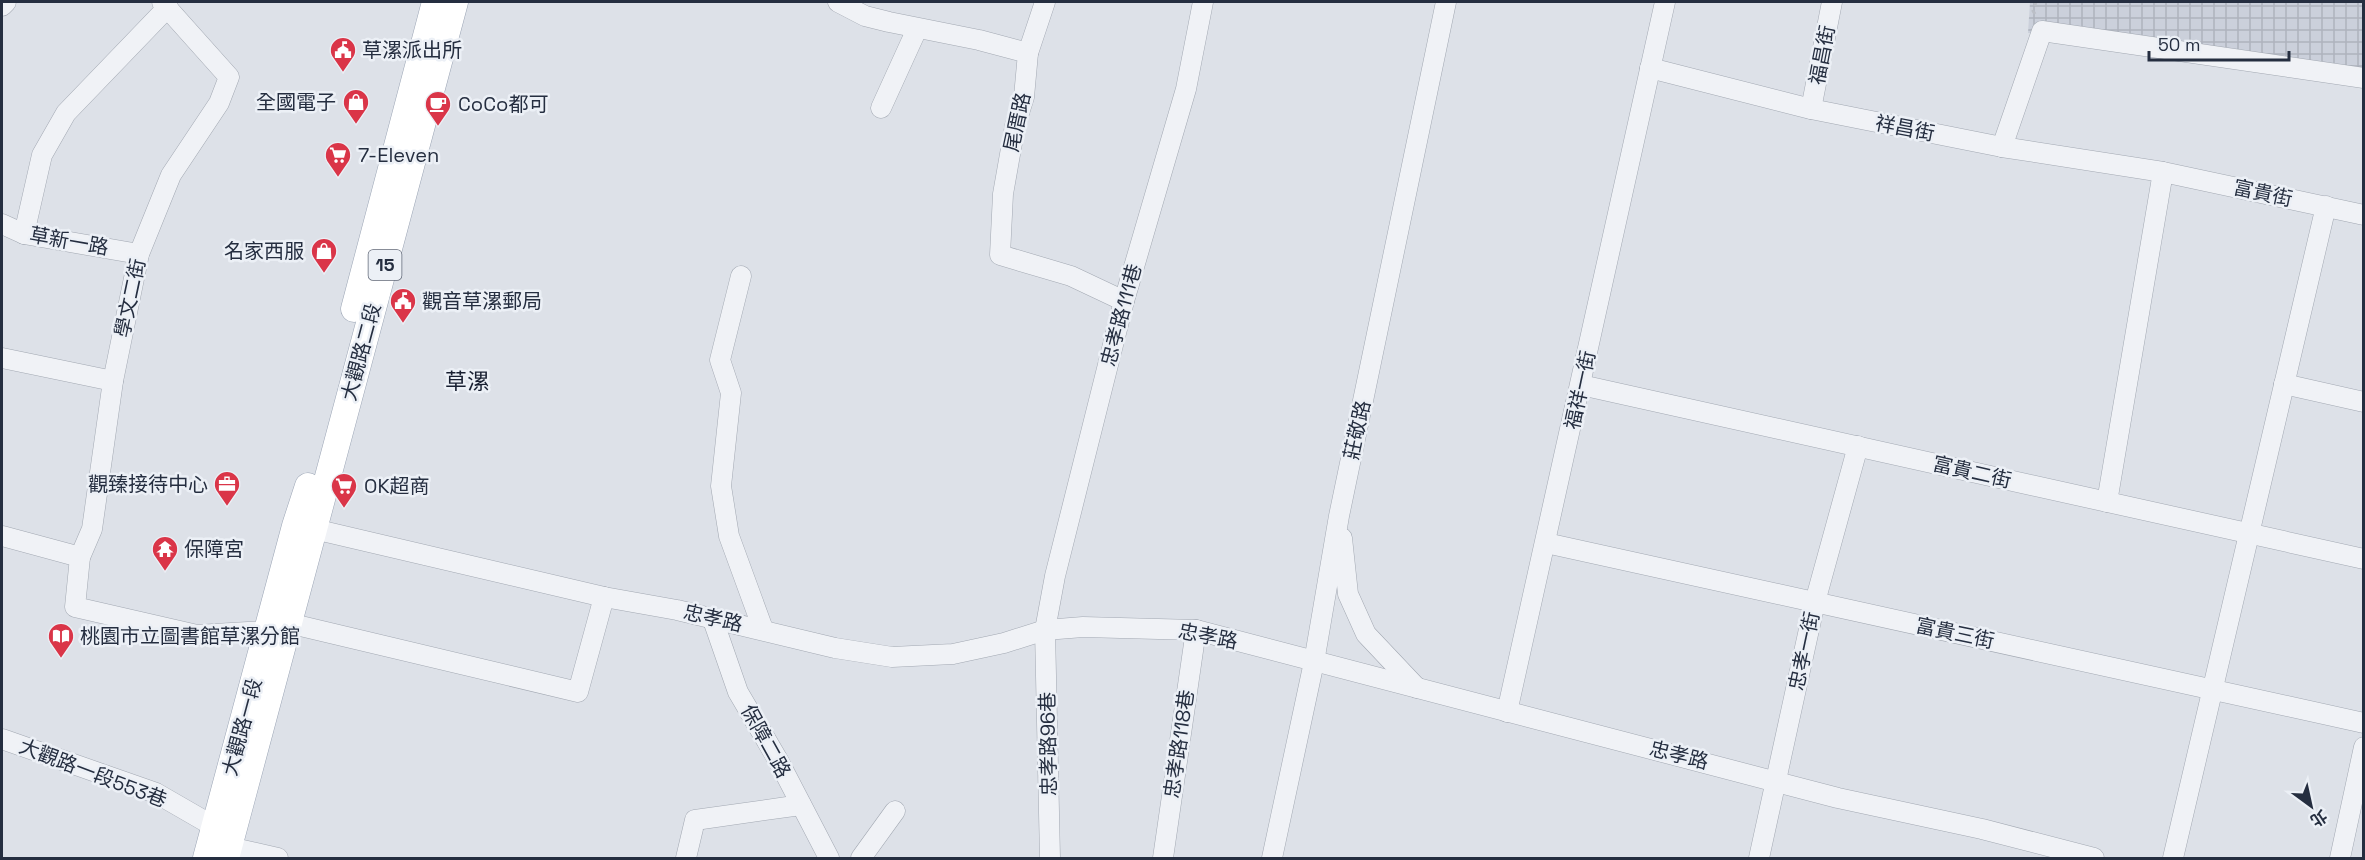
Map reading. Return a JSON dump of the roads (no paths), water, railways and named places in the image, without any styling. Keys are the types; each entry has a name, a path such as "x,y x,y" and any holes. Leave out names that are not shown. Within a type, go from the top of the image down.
{"main road":[{"name":"大觀路二段","path":"304,527 307,491 435,2"},
{"name":"大觀路二段","path":"304,527 455,2"},
{"name":"大觀路一段","path":"217,846 304,527"}],"street":[{"path":"2,6 6,2"},
{"path":"842,2 866,16 1028,53 1045,2"},
{"name":"忠孝路111巷","path":"1045,630 1055,576 1124,301 1186,89 1203,2"},
{"name":"莊敬路","path":"1272,858 1314,662 1339,516 1446,2"},
{"name":"福祥一街","path":"1507,712 1665,2"},
{"name":"福昌街","path":"1811,109 1832,2"},
{"path":"24,234 42,155 66,113 165,4"},
{"name":"學文二街","path":"165,4 229,77 219,103 171,175 139,254 113,381 92,529 80,557 75,607 197,634 278,627"},
{"path":"881,108 917,29"},
{"path":"2002,147 2042,31 2364,78"},
{"name":"尾厝路","path":"1028,53 1024,97 1015,126 1003,194 1000,255 1071,276 1124,301"},
{"name":"祥昌街","path":"1650,68 1811,109 2002,147 2163,172"},
{"path":"2107,502 2163,172"},
{"name":"富貴街","path":"2163,172 2364,215"},
{"path":"2173,858 2326,206"},
{"name":"草新一路","path":"2,224 24,234 139,254"},
{"path":"741,276 720,360 731,393 721,486 729,537 763,629"},
{"path":"2,358 113,381"},
{"path":"2284,384 2364,402"},
{"name":"富貴二街","path":"1581,385 2364,560"},
{"name":"忠孝一街","path":"1759,858 1815,602 1858,446"},
{"path":"1339,516 1348,594 1366,634 1417,688"},
{"name":"忠孝路","path":"304,527 603,597 677,610 835,648 892,657 953,654 1004,643 1045,630 1083,627 1196,630 1838,798 1982,829 2094,858"},
{"path":"2,536 80,557"},
{"name":"富貴三街","path":"1546,543 2364,723"},
{"path":"278,627 578,692 603,597"},
{"name":"保障二路","path":"713,620 738,692 829,858"},
{"name":"忠孝路96巷","path":"1045,630 1050,858"},
{"name":"忠孝路118巷","path":"1163,858 1196,630"},
{"name":"大觀路一段553巷","path":"2,739 156,793 217,846 278,858"},
{"path":"2340,858 2364,747"},
{"path":"686,858 695,820 801,805"},
{"path":"861,858 895,811"}],"place":[{"name":"草漯派出所","path":"343,73"},
{"name":"全國電子","path":"356,125"},
{"name":"CoCo都可","path":"438,127"},
{"name":"7-Eleven","path":"338,178"},
{"name":"名家西服","path":"324,274"},
{"name":"觀音草漯郵局","path":"403,324"},
{"name":"觀臻接待中心","path":"227,507"},
{"name":"OK超商","path":"344,509"},
{"name":"保障宮","path":"165,572"},
{"name":"桃園市立圖書館草漯分館","path":"61,659"}],"district":[{"name":"草漯","path":"467,381"}]}
